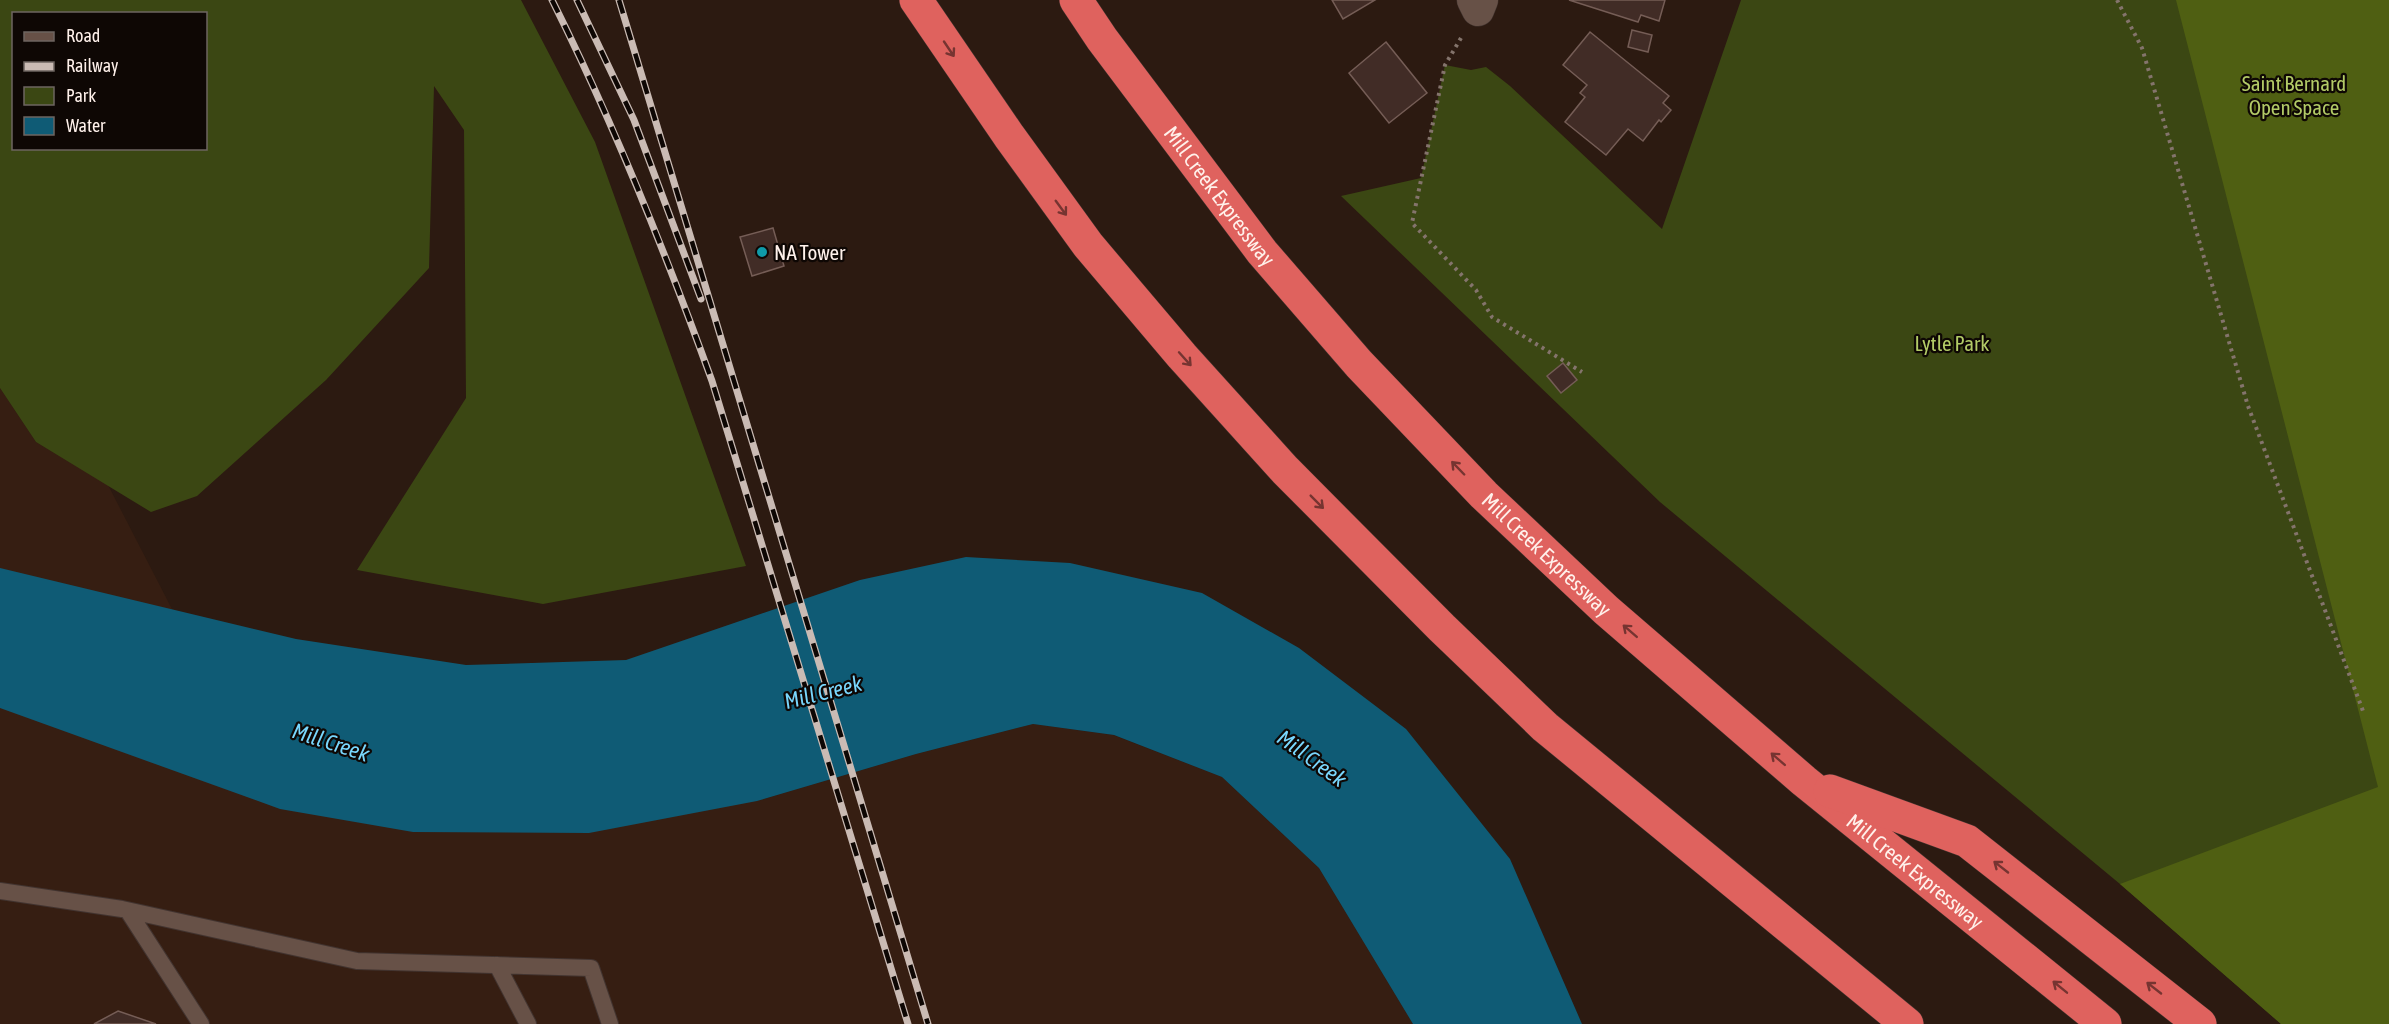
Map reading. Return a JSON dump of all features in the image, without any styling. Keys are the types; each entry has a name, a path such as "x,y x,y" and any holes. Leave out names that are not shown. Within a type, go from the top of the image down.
{"highway":[{"path":"916,0 1009,136 1088,245 1182,356 1285,470 1545,728 1907,1024"},
{"name":"Mill Creek Expressway","path":"1076,0 1102,39 1262,252 1359,364 1484,495 1590,595 1804,782 2105,1024"},
{"path":"1804,782 1967,841 2200,1024"}],"lane":[{"path":"0,891 128,911 357,961 591,968 610,1024"},
{"path":"128,911 201,1024"},
{"path":"497,965 528,1024"}],"path":[{"path":"2117,0 2142,48 2248,406 2363,711"},
{"path":"1478,4 1445,65 1412,223 1476,290 1492,317 1582,372"}],"shaded area":[{"path":"0,388 36,442 108,485 223,708 757,801 916,754 1033,724 1113,735 1222,777 1319,868 1413,1024 0,1024"}],"green space":[{"path":"0,0 521,0 595,142 746,566 543,604 357,570 466,398 464,130 434,86 429,268 326,380 197,496 151,512 36,442 0,388"},
{"name":"Lytle Park","path":"1741,0 2389,0 2389,1024 2281,1024 2120,884 1660,502 1341,196 1421,178 1445,65 1471,70 1486,67 1510,86 1662,229"},
{"name":"Saint Bernard Open Space","path":"2176,0 2389,0 2389,1024 2281,1024 2120,884 2378,787"}],"water":[{"name":"Mill Creek","path":"966,557 1070,563 1202,593 1299,648 1406,729 1510,859 1582,1024 1413,1024 1319,868 1222,777 1114,735 1033,724 916,754 757,801 589,833 413,832 280,809 0,708 0,568 296,639 466,665 626,660 860,580"}],"building":[{"path":"1332,0 1375,0 1343,19"},
{"path":"1569,0 1665,0 1659,21 1641,15 1638,22"},
{"path":"1632,30 1652,35 1648,52 1628,47"},
{"path":"1590,32 1669,96 1663,103 1671,110 1661,122 1659,120 1643,141 1628,129 1606,155 1565,122 1585,97 1580,93 1587,85 1563,65"},
{"path":"1386,42 1427,93 1389,123 1349,73"},
{"name":"NA Tower","path":"773,228 784,266 752,276 740,237"},
{"path":"1563,363 1577,380 1561,393 1547,376"},
{"path":"118,1011 156,1024 94,1024"}],"railway":[{"path":"552,0 597,94 638,188 712,381 908,1024"},
{"path":"577,0 634,120 701,299"},
{"path":"619,0 928,1024"}],"place":[{"name":"NA Tower","path":"762,252"}]}
